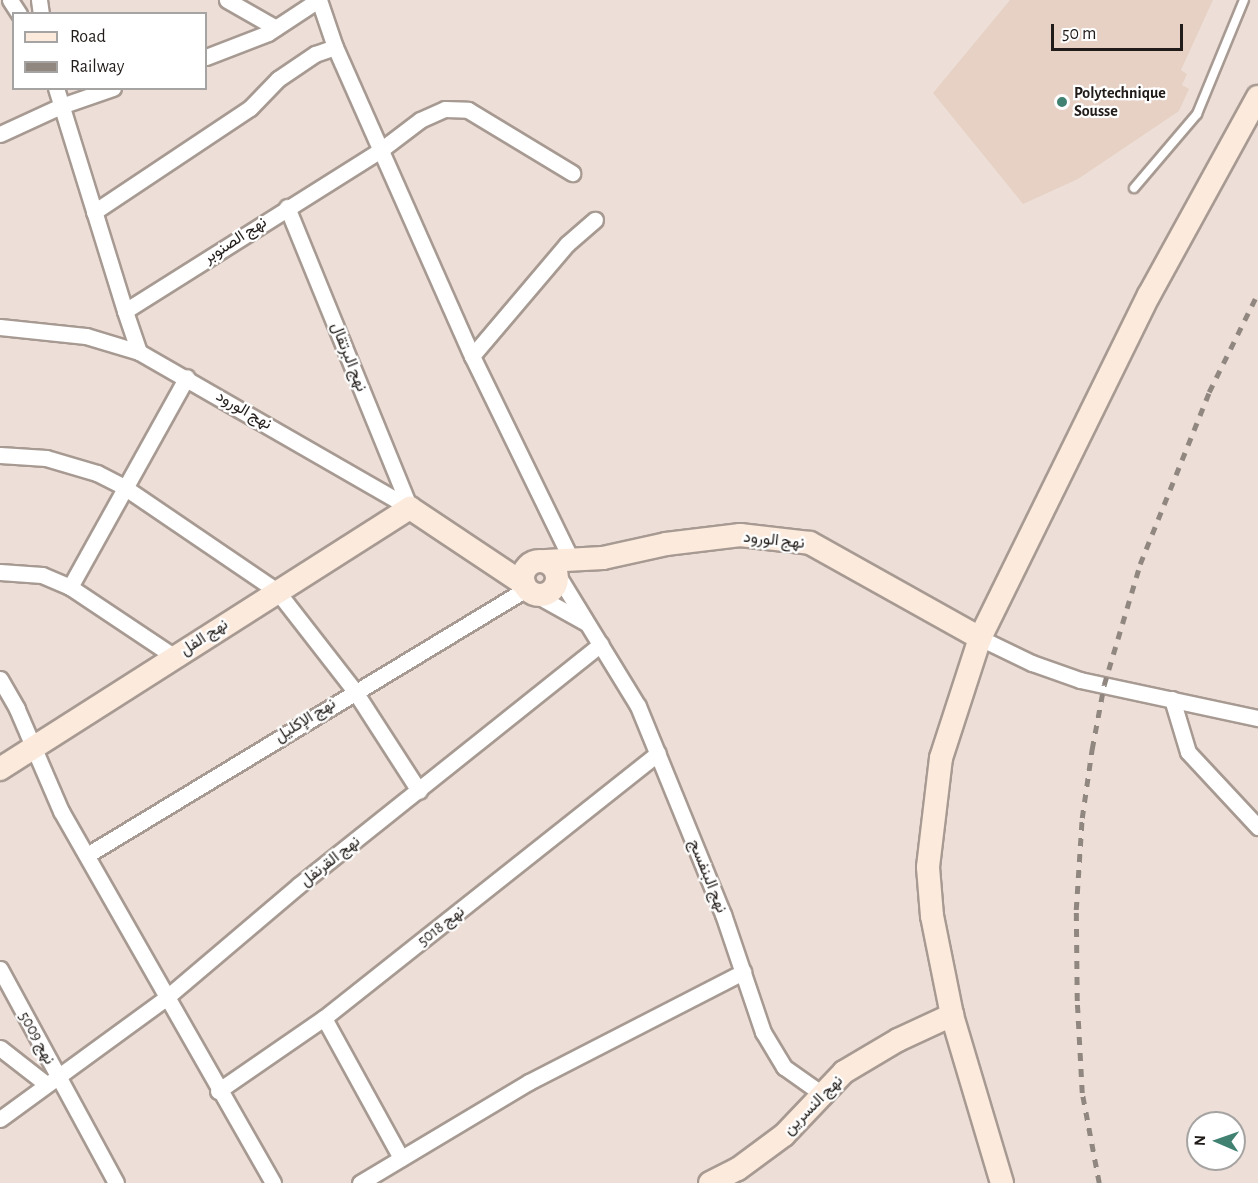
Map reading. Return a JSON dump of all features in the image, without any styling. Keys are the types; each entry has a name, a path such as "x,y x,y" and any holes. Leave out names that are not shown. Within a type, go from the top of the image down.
{"street":[{"path":"227,0 276,28"},
{"path":"207,57 276,28 318,0"},
{"name":"نهج البنفسج","path":"318,0 335,47 472,356 546,578 589,624 633,696 658,753 743,972 763,1032 784,1066 825,1096"},
{"path":"94,212 250,108 278,79 315,54 335,47"},
{"path":"57,90 139,352"},
{"path":"0,134 61,106 107,90"},
{"path":"1002,1183 952,1016 932,916 928,867 941,758 980,638 1149,295 1258,97"},
{"name":"نهج الصنوبر","path":"125,311 382,149 420,120 445,109 468,110 572,173"},
{"name":"نهج البرتقال","path":"287,207 410,508"},
{"path":"472,356 567,244 595,220"},
{"name":"نهج الورود","path":"0,327 86,336 139,352 187,377 410,508 468,545 500,556 546,578 618,555 666,544 740,536 810,543 980,638"},
{"path":"70,587 187,377"},
{"path":"0,455 72,464 124,487 277,591 354,690 419,791"},
{"name":"نهج الفل","path":"0,769 410,508"},
{"path":"0,572 42,575 70,587 175,657"},
{"path":"546,578 589,624"},
{"name":"نهج الإكليل","path":"87,855 354,690 546,578"},
{"path":"980,638 1032,663 1080,680 1258,718"},
{"name":"نهج القرنفل","path":"0,1119 167,997 299,885 601,644"},
{"path":"0,679 34,747 61,811 218,1091 273,1183"},
{"path":"1172,699 1188,752 1258,827"},
{"name":"نهج 5018","path":"218,1091 324,1018 658,753"},
{"name":"نهج 5009","path":"0,969 52,1079 116,1183"},
{"path":"360,1183 529,1082 743,972"},
{"name":"نهج النسرين","path":"710,1183 738,1169 784,1135 825,1096 844,1072 898,1040 952,1016"},
{"path":"324,1018 401,1158"},
{"path":"0,1048 52,1079"}],"lane":[{"path":"1134,188 1197,114 1244,0"}],"shaded area":[{"name":"Polytechnique Sousse","path":"1010,0 1213,0 1181,70 1187,74 1182,85 1189,89 1179,111 1078,179 1023,204 933,93"}],"railway":[{"path":"1099,1183 1082,1093 1077,1001 1076,910 1082,818 1092,749 1104,685 1140,564 1209,392 1258,293"}],"place":[{"name":"Polytechnique Sousse","path":"1062,102"}]}
